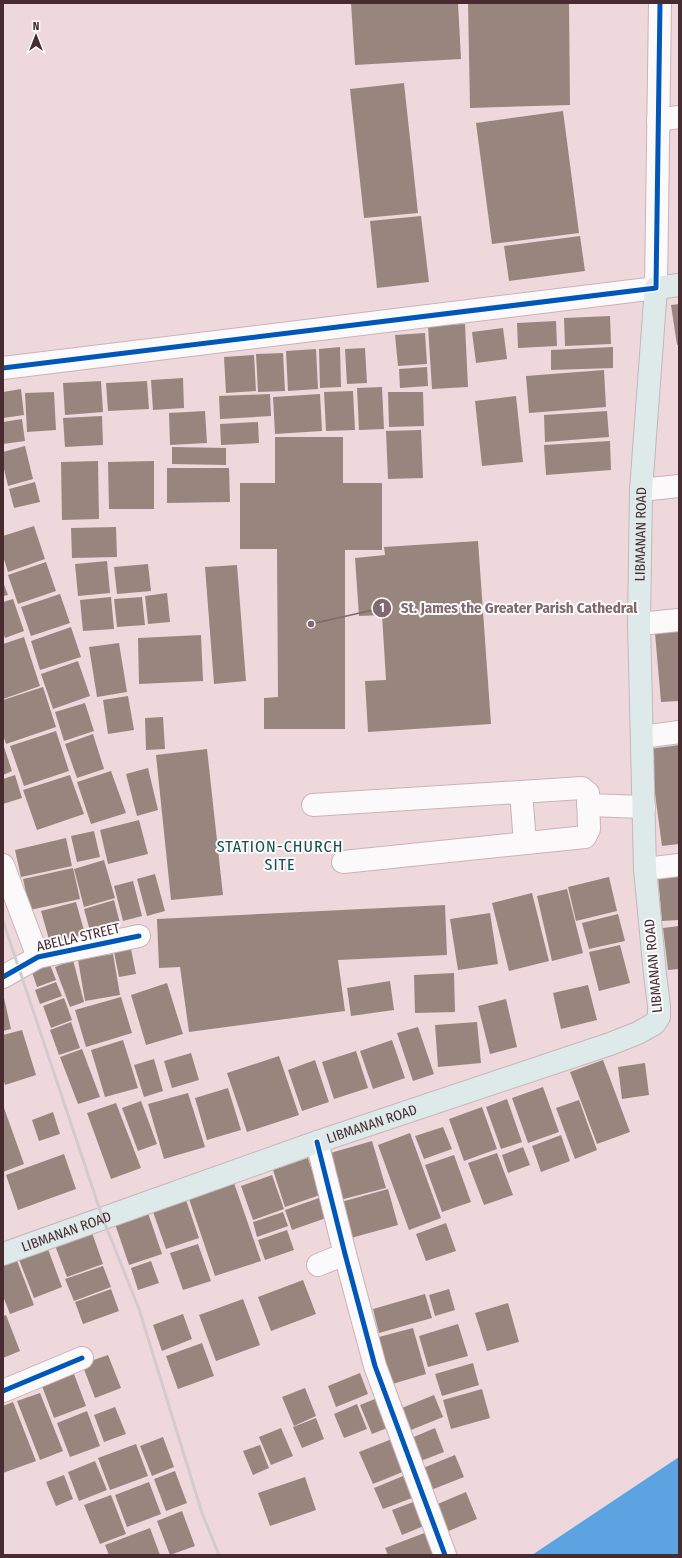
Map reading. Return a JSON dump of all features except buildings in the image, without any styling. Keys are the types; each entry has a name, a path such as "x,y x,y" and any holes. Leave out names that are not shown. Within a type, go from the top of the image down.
{"main road":[{"path":"656,288 679,285"},
{"name":"LIBMANAN ROAD","path":"3,1254 317,1142 610,1044 638,1033 654,1024 659,1017 645,870 640,624 641,490 656,288"}],"street":[{"path":"3,368 656,288 669,119 660,3"},
{"path":"641,490 679,486"},
{"path":"640,624 679,620"},
{"path":"642,736 679,732"},
{"path":"313,805 582,788 588,793 589,829 585,837 343,862"},
{"path":"521,792 526,843"},
{"path":"588,805 644,807"},
{"path":"3,865 38,956"},
{"path":"645,870 679,865"},
{"name":"ABELLA STREET","path":"3,977 38,956 139,936"},
{"path":"317,1142 375,1366 445,1555"},
{"path":"318,1265 345,1254"},
{"path":"3,1391 82,1358"}],"water":[{"path":"679,1457 679,1555 532,1555"}],"railway":[{"path":"3,921 103,1219 139,1309 202,1513 219,1555"}],"cycle path":[{"path":"3,368 656,288 660,3"},
{"path":"3,977 38,957 139,936"},
{"path":"317,1142 375,1366 445,1555"},
{"path":"3,1391 82,1358"}],"place":[{"name":"St. James the Greater Parish Cathedral","path":"311,624"}],"district":[{"name":"STATION-CHURCH SITE","path":"280,855"}]}
